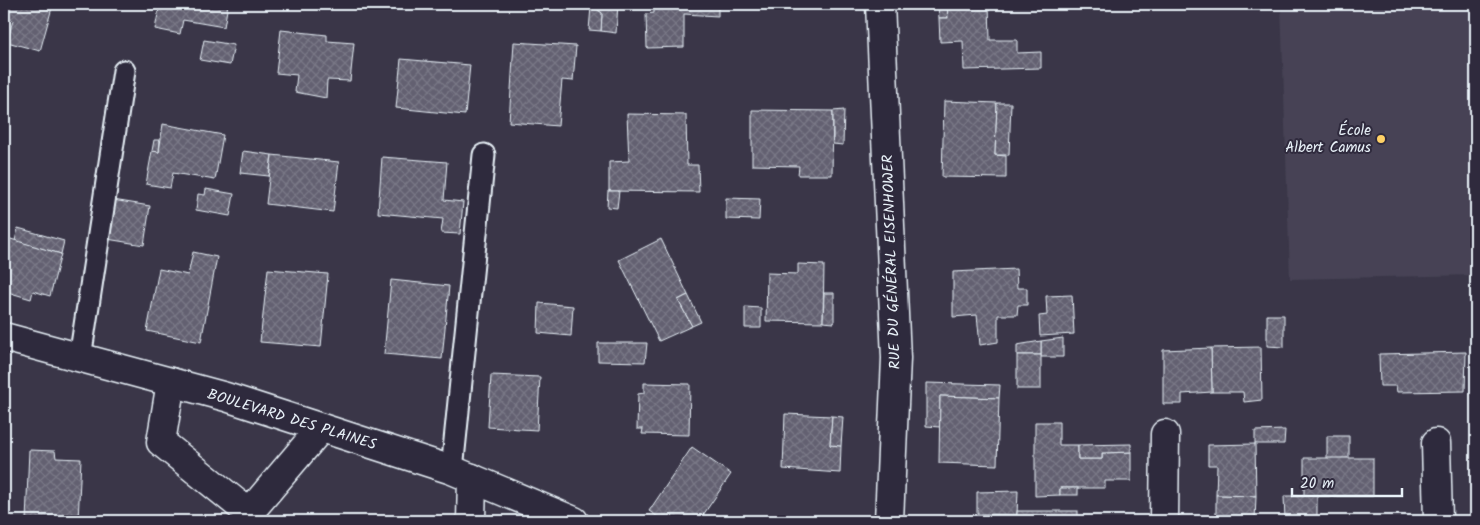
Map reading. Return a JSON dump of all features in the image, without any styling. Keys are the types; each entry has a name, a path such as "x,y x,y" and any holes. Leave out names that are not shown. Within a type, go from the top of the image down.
{"street":[{"name":"RUE DU GÉNÉRAL EISENHOWER","path":"880,4 896,358 889,521"},
{"name":"BOULEVARD DES PLAINES","path":"4,337 226,397 462,474 574,521"},
{"path":"171,382 160,442 249,513 321,428"},
{"path":"1164,521 1165,434"},
{"path":"1436,443 1438,521"},
{"path":"462,474 471,521"}],"lane":[{"path":"80,358 124,71"},
{"path":"462,474 484,155"}],"shaded area":[{"name":"École Albert Camus","path":"1281,4 1476,4 1476,275 1290,279"}],"building":[{"path":"4,4 53,4 40,51 7,42 13,20 4,18"},
{"path":"160,4 228,4 224,27 183,20 180,34 155,29"},
{"path":"578,4 618,4 616,33 601,31 602,13 594,7"},
{"path":"654,4 718,4 718,16 684,14 684,47 647,48 646,14 654,13"},
{"path":"938,4 947,4 948,18 939,18"},
{"path":"947,4 989,4 990,40 1017,40 1017,53 1041,52 1041,68 964,70 963,41 940,42 939,18 948,18"},
{"path":"591,7 602,13 601,31 589,30"},
{"path":"281,30 327,35 327,41 354,43 350,81 327,80 326,98 295,92 297,75 276,73"},
{"path":"204,40 234,45 230,65 200,60"},
{"path":"514,42 576,46 573,81 562,80 558,126 509,122"},
{"path":"401,59 470,65 465,115 396,108"},
{"path":"944,101 997,103 995,155 1006,156 1006,178 942,177"},
{"path":"997,103 1011,103 1009,155 995,155"},
{"path":"752,110 833,111 832,175 798,175 799,166 752,165"},
{"path":"844,110 843,145 833,144 833,111"},
{"path":"627,114 686,115 687,165 698,165 699,192 609,191 609,162 629,161"},
{"path":"163,124 223,135 215,180 173,173 170,188 146,184 152,151 159,152"},
{"path":"154,140 160,140 159,152 152,151"},
{"path":"243,151 272,155 269,176 240,173"},
{"path":"272,155 339,162 333,212 266,204"},
{"path":"382,157 447,162 444,200 463,202 460,234 441,233 443,219 378,213"},
{"path":"206,189 234,194 230,216 196,210 198,194 205,195"},
{"path":"608,191 619,191 617,208 607,207"},
{"path":"726,198 760,199 759,220 726,219"},
{"path":"113,200 150,206 144,245 107,239"},
{"path":"18,228 64,241 61,254 15,241"},
{"path":"4,237 61,254 50,296 33,291 31,299 4,291"},
{"path":"661,239 688,295 678,300 692,326 659,341 619,260"},
{"path":"193,252 217,257 201,342 147,331 159,269 188,275"},
{"path":"798,264 824,265 823,322 766,321 767,273 798,274"},
{"path":"268,269 328,274 321,347 260,342"},
{"path":"1016,269 1017,288 1027,288 1027,305 1018,305 1017,315 998,315 998,342 980,345 977,315 953,317 953,272"},
{"path":"391,280 449,286 442,359 384,354"},
{"path":"824,293 834,293 834,323 823,322"},
{"path":"688,295 701,322 692,326 678,300"},
{"path":"1072,295 1074,334 1040,336 1039,316 1047,315 1046,296"},
{"path":"539,303 573,306 571,336 538,333"},
{"path":"745,307 761,308 761,328 745,328"},
{"path":"1267,315 1284,315 1284,347 1267,346"},
{"path":"1063,338 1063,357 1041,357 1041,341"},
{"path":"1041,341 1041,355 1017,355 1017,345"},
{"path":"598,343 647,343 645,362 598,361"},
{"path":"1261,347 1262,400 1244,402 1243,392 1212,392 1211,348"},
{"path":"1211,348 1212,392 1182,394 1182,404 1163,404 1163,350"},
{"path":"1466,352 1465,391 1397,392 1396,386 1380,386 1379,354"},
{"path":"1017,355 1041,355 1041,389 1017,389"},
{"path":"491,375 540,377 537,430 488,427"},
{"path":"644,383 690,384 689,435 642,434 643,429 637,429 638,394 644,393"},
{"path":"926,383 1000,385 999,398 940,396 940,427 926,426"},
{"path":"940,396 999,398 997,465 939,463"},
{"path":"785,414 832,416 830,445 841,446 840,473 783,469"},
{"path":"832,416 843,417 841,446 830,445"},
{"path":"1035,422 1059,422 1059,445 1078,445 1078,459 1102,459 1102,453 1131,452 1131,481 1105,481 1105,488 1060,488 1060,495 1035,496"},
{"path":"1285,430 1284,444 1255,444 1255,431"},
{"path":"1327,436 1349,436 1349,458 1327,459"},
{"path":"1131,444 1131,452 1102,453 1102,459 1078,459 1078,445"},
{"path":"1255,444 1256,496 1216,495 1217,465 1208,465 1208,445"},
{"path":"692,447 731,474 699,521 664,521 649,511"},
{"path":"29,450 55,451 56,458 81,459 78,521 26,521"},
{"path":"1304,458 1373,458 1373,496 1317,496 1317,519 1285,519 1284,496 1304,496"},
{"path":"1060,488 1078,488 1078,495 1060,495"},
{"path":"1018,491 1017,515 977,514 977,492"},
{"path":"1216,495 1256,496 1255,521 1216,521"},
{"path":"1017,511 1078,511 1078,521 1017,521"},
{"path":"814,516 821,521 810,521"}],"place":[{"name":"École Albert Camus","path":"1381,139"}]}
